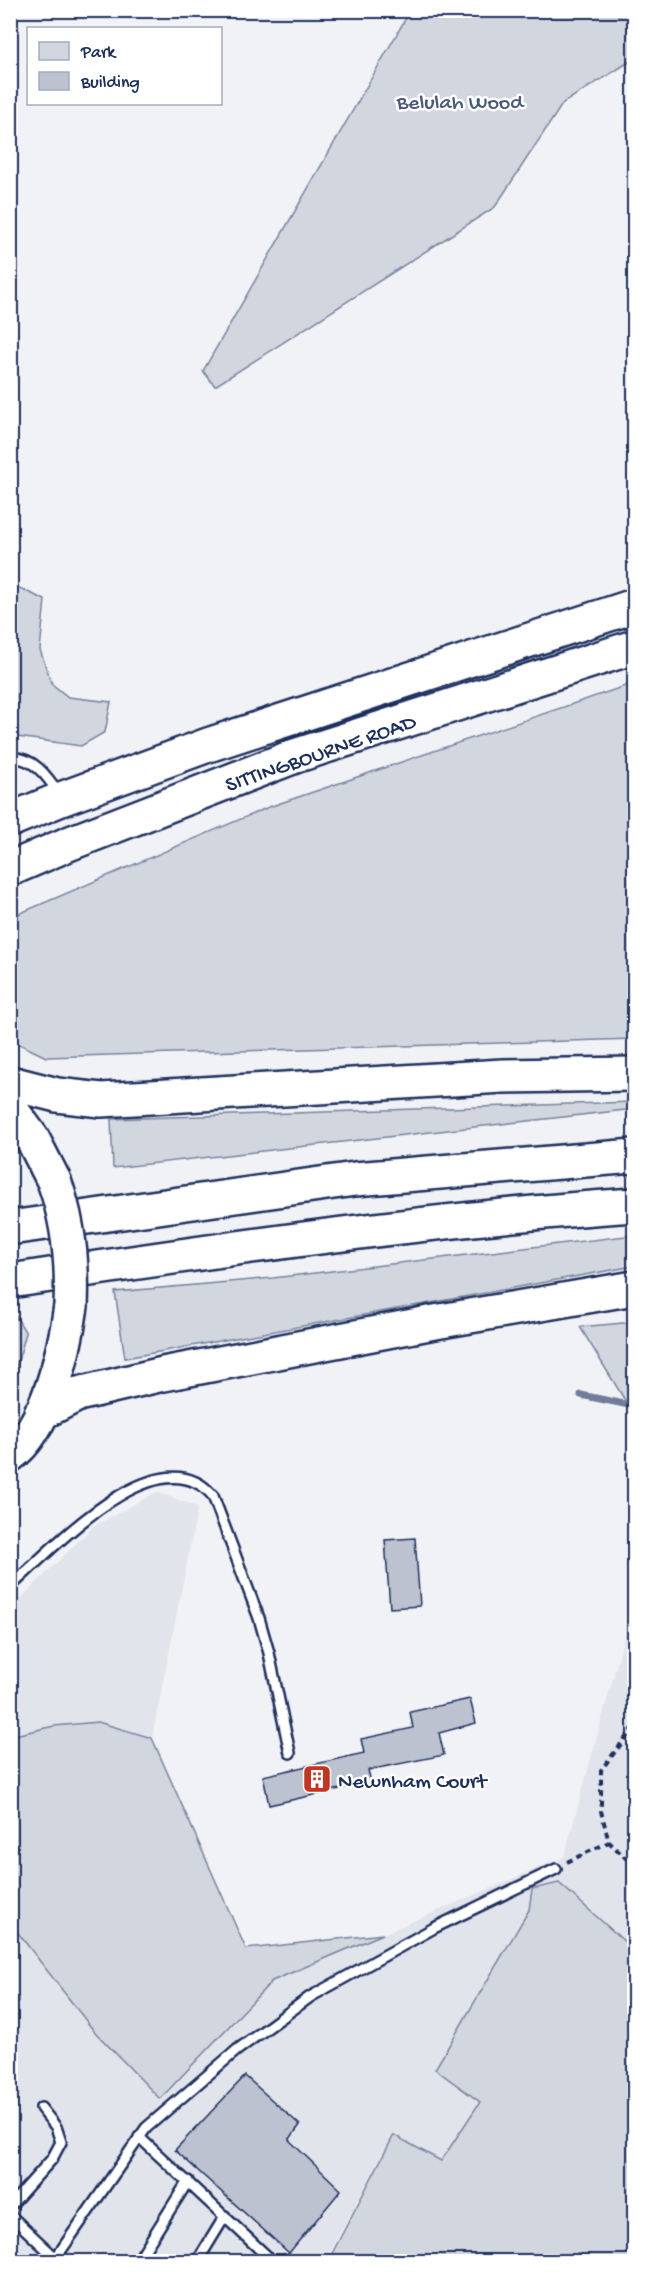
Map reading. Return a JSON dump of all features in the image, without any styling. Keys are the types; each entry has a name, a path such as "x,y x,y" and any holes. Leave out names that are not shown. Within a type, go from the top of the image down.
{"highway":[{"name":"SITTINGBOURNE ROAD","path":"10,820 61,799 306,712 634,606"},
{"name":"SITTINGBOURNE ROAD","path":"10,869 68,844 295,756 634,647"},
{"path":"10,1083 57,1095 101,1100 469,1078 634,1074"},
{"path":"10,1108 32,1138 54,1181 65,1216 72,1279 71,1306 59,1369 41,1413 12,1456"},
{"path":"10,1228 355,1179 634,1156"},
{"path":"10,1281 306,1238 516,1214 634,1206"},
{"path":"41,1413 78,1394 163,1374 429,1323 634,1288"}],"lane":[{"path":"10,758 18,758 40,768 49,778 61,799"},
{"path":"10,1587 92,1513 128,1490 169,1479 193,1481 203,1486 213,1496 259,1618 269,1653 290,1753"},
{"path":"10,2215 56,2260 140,2137 157,2118 237,2050 310,1997 434,1928 556,1869"},
{"path":"10,2206 52,2159 61,2142 57,2127 41,2108"},
{"path":"140,2137 269,2258 267,2262"},
{"path":"137,2262 188,2181"},
{"path":"197,2262 225,2217"}],"path":[{"path":"634,1727 601,1770 601,1811 609,1842 634,1866"},
{"path":"556,1869 609,1842"}],"shaded area":[{"path":"157,1492 198,1507 152,1738 98,1722 54,1726 16,1735 11,1742 11,1608 94,1526"},
{"path":"634,1601 634,1950 559,1883 532,1889 529,1910 480,2101 441,2161 394,2135 325,2261 11,2261 10,1924 94,2031 160,2098 272,1981 564,1857"}],"green space":[{"name":"Belulah Wood","path":"410,11 634,11 634,59 563,103 495,207 215,386 203,371"},
{"path":"11,584 45,600 40,650 52,684 68,697 111,702 105,732 81,746 11,736"},
{"path":"634,683 634,1039 46,1057 11,1040 11,917 269,807"},
{"path":"634,1102 634,1109 113,1168 111,1119"},
{"path":"634,1235 634,1266 125,1358 115,1292 273,1278"},
{"path":"12,1310 26,1333 11,1381"},
{"path":"634,1322 634,1415 580,1327"},
{"path":"98,1722 152,1738 246,1949 383,1934 272,1981 160,2099 94,2031 11,1924 11,1742 15,1735 54,1726"},
{"path":"559,1883 634,1950 634,2261 328,2261 394,2135 441,2161 480,2102 435,2069 529,1910 532,1889"}],"building":[{"path":"415,1538 420,1606 390,1608 385,1540"},
{"path":"470,1699 476,1723 439,1733 444,1755 368,1770 371,1782 269,1805 263,1776 364,1753 361,1739 413,1728 410,1712"},
{"path":"245,2076 300,2125 289,2140 341,2190 289,2253 175,2150"}],"waterway":[{"path":"581,1395 634,1406"}],"place":[{"name":"Newnham Court","path":"317,1779"}]}
